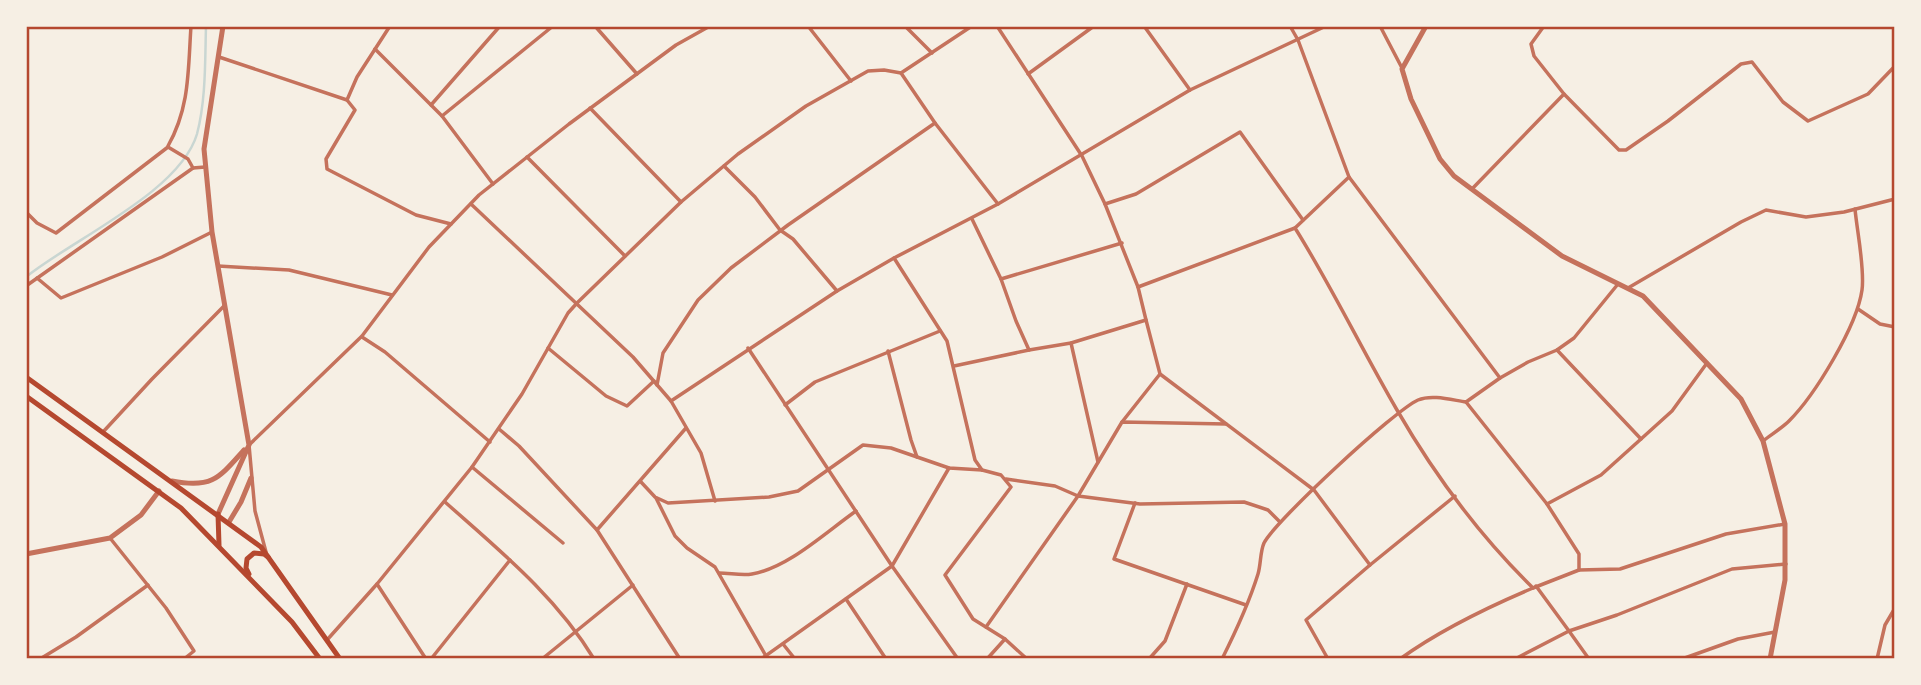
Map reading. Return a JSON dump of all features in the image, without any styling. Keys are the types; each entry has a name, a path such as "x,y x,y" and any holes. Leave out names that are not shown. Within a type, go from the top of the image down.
{"main road":[{"path":"26,377 229,522 267,554 340,659"},
{"path":"26,396 181,508 292,622 320,659"},
{"path":"218,514 219,545"},
{"path":"251,578 246,568 247,559 254,554 264,554 273,562"}],"street":[{"path":"26,212 37,223 56,233 167,146 178,128 186,100 191,26"},
{"path":"223,26 204,149 205,167 212,232 249,445 255,511 267,554"},
{"path":"347,100 390,26"},
{"path":"431,105 500,26"},
{"path":"442,116 553,26"},
{"path":"595,26 637,74"},
{"path":"172,481 193,485 208,482 224,472 362,336 429,247 471,204 590,108 676,45 709,26"},
{"path":"808,26 851,81"},
{"path":"905,26 932,53"},
{"path":"327,640 377,584 472,467 499,429 568,313 681,202 724,166 806,106 868,72 901,73 972,26"},
{"path":"997,26 1082,156 1105,204 1138,287 1160,374 1314,490 1370,565"},
{"path":"1028,74 1094,26"},
{"path":"1144,26 1190,90"},
{"path":"1290,26 1298,40 1349,177 1500,378"},
{"path":"671,401 748,348 894,258 998,204 1190,90 1326,26"},
{"path":"1380,26 1402,69 1411,99 1440,159 1454,176 1562,256 1643,296 1741,399 1763,441 1785,524 1786,564 1770,659"},
{"path":"1402,69 1426,26"},
{"path":"1544,26 1531,44 1534,56 1564,94 1619,150 1626,150 1668,121 1741,64 1752,62 1783,102 1808,121 1868,94 1895,66"},
{"path":"375,49 442,116 494,184"},
{"path":"219,57 347,100 355,110 326,159 327,169 416,215 451,224"},
{"path":"901,73 935,123 998,204"},
{"path":"1471,190 1564,94"},
{"path":"590,108 681,202"},
{"path":"548,348 606,396 627,406 656,383 663,352 698,300 732,268 780,230 935,123"},
{"path":"1105,204 1136,194 1240,132 1303,220"},
{"path":"167,146 188,159 193,168"},
{"path":"527,157 625,256"},
{"path":"724,166 755,197 780,230 793,239 837,291"},
{"path":"26,286 193,168 205,167"},
{"path":"1138,287 1295,228 1349,177"},
{"path":"1628,288 1766,210 1806,217 1895,200"},
{"path":"471,204 633,357 671,401 701,453 715,501"},
{"path":"1763,441 1789,421 1816,385 1838,350 1858,309 1863,287 1855,209"},
{"path":"971,218 1001,279 1029,350"},
{"path":"1295,228 1322,271 1399,413 1455,496 1498,550 1535,587 1589,659"},
{"path":"37,278 61,298 162,257 212,232"},
{"path":"1001,279 1122,243"},
{"path":"894,258 947,341 975,460 982,470"},
{"path":"218,266 289,270 393,295"},
{"path":"1466,402 1500,378 1574,338 1618,284"},
{"path":"103,433 225,305"},
{"path":"1858,309 1880,324 1895,327"},
{"path":"954,366 1071,343 1146,320"},
{"path":"785,405 815,382 940,331"},
{"path":"362,336 385,352 489,443"},
{"path":"1071,343 1098,462"},
{"path":"748,348 892,566 958,659"},
{"path":"1557,349 1641,439"},
{"path":"888,351 917,457"},
{"path":"1547,504 1601,475 1672,411 1707,363"},
{"path":"986,627 1079,496 1122,422 1160,374"},
{"path":"1222,659 1259,572 1264,543 1280,522 1383,424 1419,400 1439,398 1466,402 1547,504 1579,554 1578,570"},
{"path":"1122,422 1228,424"},
{"path":"597,530 686,428"},
{"path":"499,429 519,446 597,530 680,659"},
{"path":"218,514 249,445"},
{"path":"655,497 668,503 769,497 798,491 863,445 891,448 949,468 982,470 1001,475 1011,487 945,575 973,619 1004,639 1027,659"},
{"path":"472,467 563,543"},
{"path":"641,482 655,497 675,536 687,548 715,567 764,657 892,566 949,468"},
{"path":"229,522 251,478"},
{"path":"1004,479 1055,486 1079,496 1135,503 1244,502 1268,510 1280,522"},
{"path":"26,554 110,538 141,515 159,491"},
{"path":"1328,659 1306,620 1455,496"},
{"path":"445,502 557,606 594,659"},
{"path":"1135,503 1114,559 1246,605"},
{"path":"718,573 751,574 772,569 791,559 856,512"},
{"path":"1400,659 1416,647 1504,600 1578,570 1620,569 1726,534 1785,524"},
{"path":"110,538 148,584 194,651 184,659"},
{"path":"431,659 510,560"},
{"path":"1515,659 1569,631 1617,615 1732,569 1786,564"},
{"path":"40,659 76,637 148,584"},
{"path":"377,584 426,659"},
{"path":"542,659 633,584"},
{"path":"1149,659 1165,641 1187,584"},
{"path":"846,599 886,659"},
{"path":"1877,659 1885,625 1895,608"},
{"path":"1682,659 1738,639 1775,632"},
{"path":"987,659 1004,639"},
{"path":"783,644 794,659"}],"waterway":[{"path":"26,277 148,195 187,155 197,134 202,108 206,26"}]}
